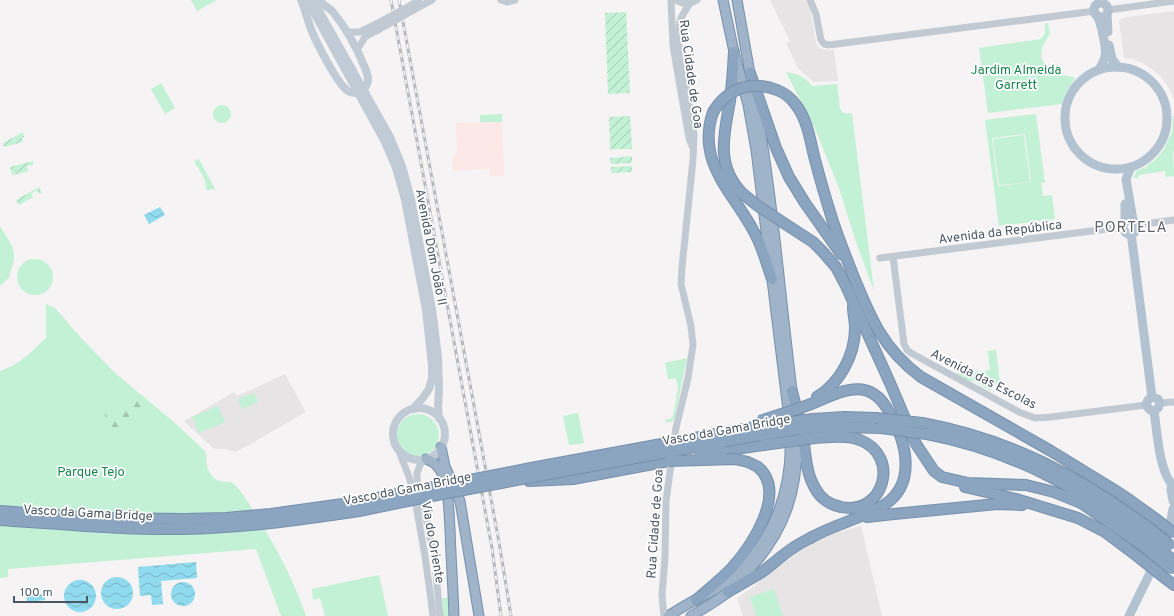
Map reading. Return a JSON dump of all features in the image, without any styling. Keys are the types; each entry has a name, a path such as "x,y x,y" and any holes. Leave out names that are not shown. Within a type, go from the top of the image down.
{"highway":[{"path":"668,616 727,582 746,565 763,543 776,518 787,486 790,453 790,426 760,179 746,93 734,52 723,0"},
{"path":"728,592 751,569 768,548 781,525 790,503 796,476 797,456 797,425 769,184 761,129 737,0"},
{"path":"734,52 732,82 723,150 724,159 730,176 743,194 758,206 813,242 836,267 852,296 916,444 934,471 942,477 968,482 1026,485 1054,492 1081,503"},
{"path":"750,73 776,148 789,177 804,203 849,265"},
{"path":"772,279 763,250 754,230 724,186 715,168 708,141 713,112 728,94 741,87 764,86 777,90 788,96 796,105 805,122 830,212 849,265 870,316 876,328 892,351 908,367 921,377 1051,451 1131,500 1172,532"},
{"path":"807,406 827,390 846,365 853,344 855,328 852,296"},
{"path":"691,616 761,572 794,547 824,531 853,520 886,504 892,499 902,484 906,466 906,458 899,434 885,405 876,395 858,389 845,391 807,406 728,432"},
{"path":"792,391 804,444 807,467 812,482 818,493 830,504 845,508 861,506 875,497 884,481 884,472 880,458 872,447 861,441 838,437 814,428"},
{"path":"511,482 573,479 763,444 845,417 876,418 922,423 966,433 1002,444 1040,453 1085,472"},
{"name":"Vasco da Gama Bridge","path":"0,511 94,518 185,520 226,518 297,511 357,502 531,468 778,423 814,428"},
{"path":"814,428 881,428 927,434 969,444 1022,463 1051,476 1092,500 1146,538"},
{"name":"Vasco da Gama Bridge","path":"0,520 144,529 245,526 358,511 766,434 814,428"},
{"path":"1002,444 1044,462 1092,489 1126,512 1146,538 1173,567"},
{"path":"441,447 443,460 460,501 479,616"},
{"path":"669,461 736,459 748,462 763,471 770,491 767,511 759,530 740,558 720,580 696,600"},
{"path":"424,460 432,462 438,468 444,477 446,486 449,511 454,616"},
{"path":"1022,463 1081,503 1146,538 1172,547"},
{"path":"448,473 455,510 460,616"},
{"path":"951,479 963,486 1050,509 1092,524 1114,538 1170,582"},
{"path":"853,520 894,514 997,504 1022,505 1050,509"}],"main road":[{"path":"301,0 306,10 308,23 316,40 344,88 353,93 360,91"},
{"name":"Avenida Dom João II","path":"306,0 331,11 347,32 357,50 368,76 366,86 360,91"},
{"path":"1100,2 1107,6 1102,13 1101,25 1105,52 1100,69"},
{"path":"308,18 308,13 315,4"},
{"name":"Avenida Dom João II","path":"315,4 384,140 396,168 405,200 426,310 432,365 432,378 427,393 413,409"},
{"path":"1102,13 1107,24 1111,55 1118,67"},
{"path":"1118,67 1134,70 1150,79 1161,94 1167,112 1166,130 1158,147 1145,160 1131,167 1114,170 1098,166 1082,157 1070,142 1065,125 1066,106 1073,89 1081,80 1100,69 1118,67"},
{"name":"Avenida Dom João II","path":"360,91 390,137 402,166 411,199 432,309 437,348 439,418"},
{"path":"1129,224 1126,179 1131,167"},
{"path":"1114,170 1121,179 1129,224 1135,231 1131,233 1153,404 1162,463 1173,485 1172,532 1129,616"},
{"path":"413,409 420,409 434,413 439,418 443,425 444,440 437,452 424,460 413,460 398,451 393,439 393,432 395,423 400,416 413,409"}],"street":[{"path":"411,8 419,0"},
{"path":"357,50 365,37 377,27 411,8 432,0"},
{"path":"500,0 507,2 515,0"},
{"name":"Rua Cidade de Goa","path":"671,0 673,46 689,138 693,150"},
{"path":"676,0 684,4 690,4 697,0"},
{"path":"810,0 816,14 821,40 824,44 829,45 1102,13 1174,1"},
{"name":"Rua Cidade de Goa","path":"664,616 662,595 665,557 666,501 676,428 688,378 693,345 691,326 681,284 693,160 694,134 678,40 681,16 690,4"},
{"path":"347,32 360,32 377,27"},
{"name":"Avenida da República","path":"880,258 1129,224 1174,220"},
{"name":"Avenida das Escolas","path":"893,257 904,344 907,350 1019,412 1035,418 1051,417 1174,402"},
{"name":"Via do Oriente","path":"398,451 411,484 426,556 433,616"},
{"name":"Via do Oriente","path":"424,460 417,473 417,479 434,554 440,616"},
{"path":"426,556 432,565 438,588"}],"shaded area":[{"path":"770,0 804,0 807,2 811,13 816,43 819,48 834,50 838,81 814,82 798,68 786,43 790,41"},
{"path":"1174,11 1174,100 1169,88 1161,77 1153,70 1143,63 1124,58 1119,21 1126,17"},
{"path":"502,122 503,176 490,176 490,169 453,171 452,158 457,154 456,123"},
{"path":"285,374 306,412 240,450 235,452 226,449 213,448 184,421 234,392 237,396"},
{"path":"861,526 882,616 743,616 737,598 773,570 819,540 836,533"}],"green space":[{"path":"191,0 217,0 197,11"},
{"path":"626,12 630,93 608,94 605,13"},
{"name":"Jardim Almeida Garrett","path":"1045,23 1048,23 1050,34 1045,41 1042,50 1041,55 1043,61 1053,73 1075,78 1065,94 1062,104 988,113 979,48 1041,39 1045,33"},
{"path":"786,72 800,76 812,86 837,84 841,110 844,113 852,113 874,291 855,239 839,188 816,131"},
{"path":"161,83 175,108 165,114 151,89"},
{"path":"218,105 226,105 231,110 229,121 226,123 218,123 213,118 213,110"},
{"path":"502,114 502,122 480,122 480,115"},
{"path":"1036,114 1045,183 1041,183 1043,196 1052,195 1055,219 999,226 985,120","holes":["1025,134 1031,182 998,186 992,138"]},
{"path":"630,116 632,149 610,149 609,117"},
{"path":"1173,116 1174,176 1166,177 1165,171 1139,175 1138,178 1134,178 1136,171 1146,167 1157,158 1164,149 1172,132"},
{"path":"23,132 23,142 4,147 3,143"},
{"path":"1024,135 1030,182 999,185 993,139"},
{"path":"632,156 632,163 611,164 610,158"},
{"path":"199,159 215,189 206,190 205,180 194,161"},
{"path":"33,161 33,165 27,166 28,171 12,175 10,167"},
{"path":"632,166 632,172 611,173 611,167"},
{"path":"39,187 42,193 39,194 37,190 31,194 33,197 19,205 16,200"},
{"path":"0,226 11,244 14,252 14,258 9,278 0,286"},
{"path":"39,259 48,264 52,270 52,284 48,290 39,295 31,295 22,290 18,284 17,273 22,264 28,260"},
{"name":"Parque Tejo","path":"46,304 55,308 115,373 175,423 205,451 208,469 215,479 233,483 236,486 250,505 278,553 296,590 306,616 281,616 256,549 8,569 8,577 0,578 0,371 14,365 29,354 46,338"},
{"path":"996,350 1000,383 994,384 991,391 974,381 967,381 954,374 990,370 988,351"},
{"path":"687,358 675,417 673,421 666,423 665,420 670,419 673,416 678,388 676,378 668,379 665,363"},
{"path":"254,393 258,402 242,409 238,399"},
{"path":"133,397 145,398 149,406 138,413 130,425 126,428 113,428 105,417 107,409 120,409 125,401"},
{"path":"218,406 225,422 199,433 192,417"},
{"path":"578,413 584,443 569,445 563,416"},
{"path":"414,414 422,414 430,417 436,423 439,435 436,447 430,453 422,456 414,456 406,453 400,447 397,439 397,431 400,423 406,417"},
{"path":"379,575 388,616 325,616 320,598 313,600 312,589"},
{"path":"774,589 783,616 756,616 750,597"},
{"path":"442,598 449,598 450,616 443,616"}],"water":[{"path":"160,207 165,215 149,224 144,215"},
{"path":"196,562 197,578 161,581 163,604 152,605 151,595 140,596 138,567"},
{"path":"114,577 120,577 130,584 133,593 132,599 126,606 120,609 114,609 104,602 101,596 101,590 108,580"},
{"path":"77,580 83,580 93,587 96,596 95,602 89,609 83,612 77,612 67,605 64,599 64,593 71,583"},
{"path":"183,582 188,583 194,589 194,599 188,605 183,606 178,605 172,599 171,594 172,589 178,583"},
{"path":"45,594 45,600 27,602 26,595"}],"railway":[{"path":"391,0 492,548 501,616"},
{"path":"399,0 500,548 511,616"}],"district":[{"name":"PORTELA","path":"1131,227"}]}
